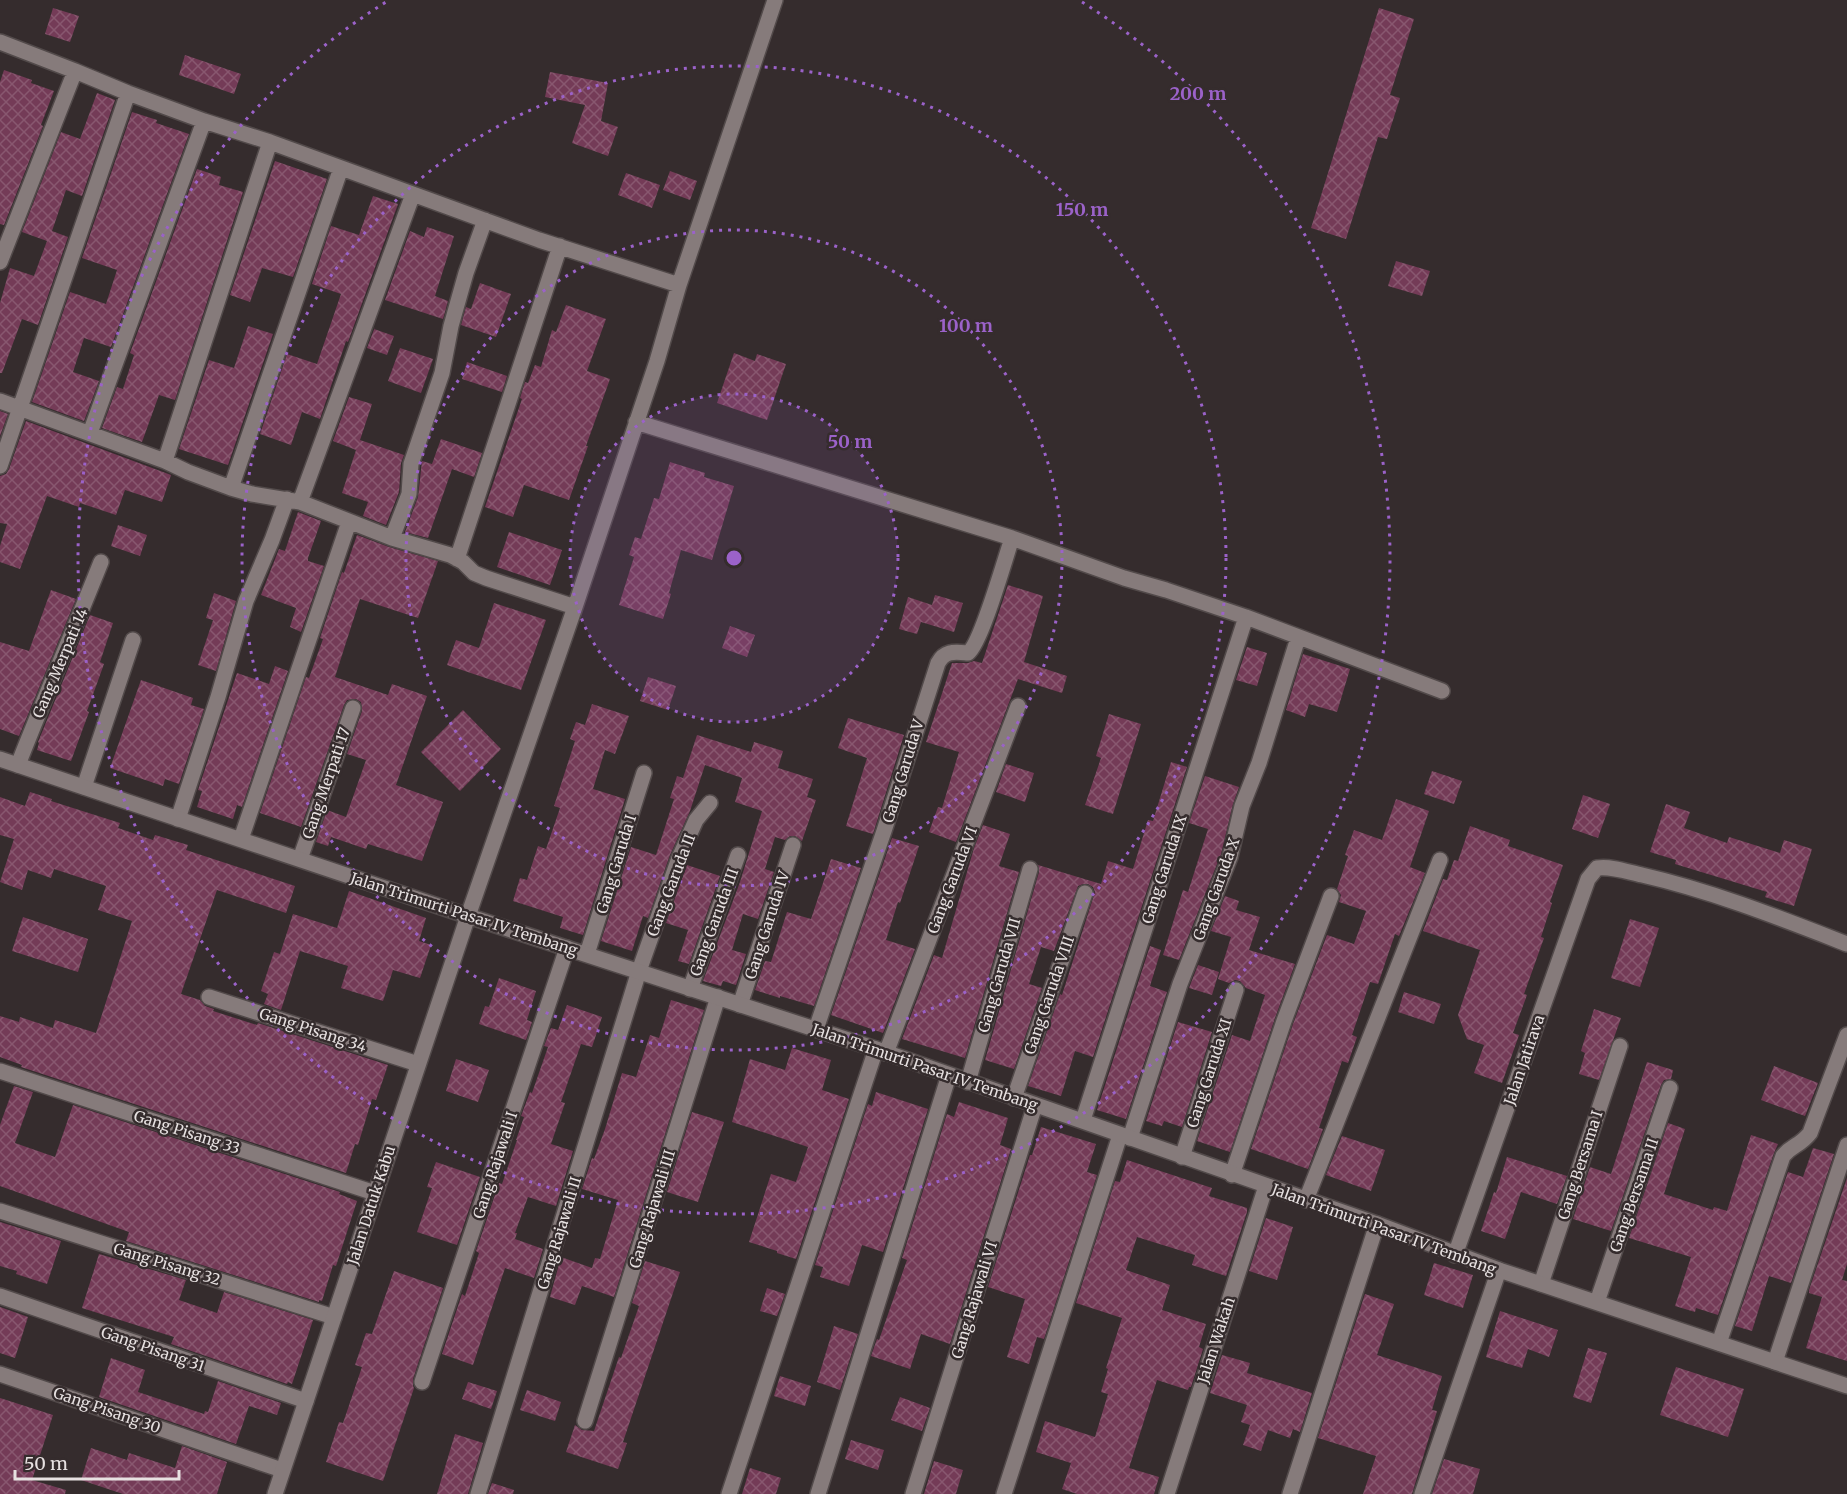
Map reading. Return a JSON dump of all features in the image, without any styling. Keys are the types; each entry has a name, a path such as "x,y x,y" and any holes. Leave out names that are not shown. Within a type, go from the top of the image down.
{"street":[{"name":"Jalan Datuk Kabu","path":"274,1494 468,916 575,607 657,361 679,285 775,0"},
{"path":"2,49 75,71 204,121 270,142 560,246 679,285"},
{"path":"0,262 75,71"},
{"path":"0,466 128,93"},
{"path":"90,433 204,121"},
{"path":"165,461 270,142"},
{"path":"231,488 341,168"},
{"path":"178,819 218,697 246,601 272,540 293,501 413,194"},
{"path":"392,538 409,494 411,464 442,373 451,326 466,273 485,220"},
{"path":"457,559 560,246"},
{"path":"0,401 165,461 231,488 293,501 392,538 450,555 474,573 486,578 575,607"},
{"path":"636,422 1012,538 1246,617 1442,691"},
{"path":"241,839 349,522"},
{"name":"Gang Garuda V","path":"816,1029 884,831 938,663 941,657 949,652 968,653 974,648 1012,538"},
{"name":"Gang Merpati 14","path":"18,765 101,562"},
{"name":"Gang Garuda IX","path":"1083,1120 1246,617"},
{"name":"Gang Garuda X","path":"1004,1494 1125,1136 1180,984 1230,857 1242,806 1298,638"},
{"path":"84,787 133,640"},
{"name":"Gang Garuda VI","path":"729,1494 881,1051 1018,706"},
{"name":"Gang Merpati 17","path":"300,859 353,708"},
{"name":"Jalan Trimurti Pasar IV Tembang","path":"0,759 881,1051 1377,1224 1455,1255 1846,1384"},
{"name":"Gang Garuda I","path":"587,954 644,773"},
{"name":"Gang Garuda II","path":"639,971 679,858 696,820 710,803"},
{"name":"Gang Garuda IV","path":"740,1005 794,845"},
{"name":"Gang Garuda III","path":"690,989 738,855"},
{"path":"1306,1200 1440,860"},
{"name":"Jalan Jatirava","path":"1455,1255 1588,879 1597,868 1612,868 1664,880 1759,910 1847,944"},
{"name":"Gang Garuda VII","path":"968,1082 1030,869"},
{"name":"Gang Garuda VIII","path":"1014,1098 1085,893"},
{"path":"1233,1175 1284,1021 1331,896"},
{"name":"Gang Rajawali I","path":"422,1382 567,948"},
{"name":"Gang Rajawali II","path":"478,1494 639,971"},
{"name":"Gang Garuda XI","path":"1182,1157 1236,990"},
{"name":"Gang Pisang 34","path":"209,997 418,1064"},
{"name":"Gang Rajawali III","path":"585,1420 718,997"},
{"path":"1719,1343 1783,1156 1788,1149 1803,1142 1810,1133 1847,1035"},
{"name":"Gang Bersama I","path":"1541,1284 1620,1046"},
{"name":"Gang Pisang 33","path":"0,1071 375,1193"},
{"path":"818,1494 949,1075"},
{"name":"Gang Bersama II","path":"1597,1302 1670,1088"},
{"name":"Gang Rajawali VI","path":"913,1494 1035,1105"},
{"path":"1775,1362 1847,1145"},
{"name":"Jalan Wakah","path":"1167,1494 1266,1186"},
{"name":"Gang Pisang 32","path":"0,1210 334,1317"},
{"path":"1290,1494 1377,1224"},
{"path":"1422,1494 1499,1270"},
{"name":"Gang Pisang 31","path":"0,1296 306,1401"},
{"name":"Gang Pisang 30","path":"0,1374 282,1470"}],"building":[{"path":"53,8 79,16 70,42 45,34"},
{"path":"1379,8 1414,19 1390,95 1400,98 1387,139 1378,137 1346,239 1311,228"},
{"path":"185,55 241,74 234,94 179,75"},
{"path":"4,70 54,91 41,125 43,126 4,225 0,224 0,82"},
{"path":"550,72 608,83 601,121 618,127 608,156 572,143 585,105 545,97"},
{"path":"97,93 115,100 82,196 66,190 52,231 68,237 38,325 22,319 2,373 0,373 0,303 10,268 34,276 47,241 22,232 61,132 80,139"},
{"path":"132,112 189,134 111,347 84,338 73,372 99,381 84,421 32,402 70,292 106,304 117,270 82,258"},
{"path":"275,161 327,179 293,277 262,268 250,302 230,295"},
{"path":"197,169 221,177 219,185 243,192 175,400 159,395 142,442 102,428 117,387 123,389 134,355 130,353"},
{"path":"670,171 697,181 690,200 663,190"},
{"path":"626,173 660,185 652,208 618,195"},
{"path":"373,196 398,204 348,342 346,341 320,419 302,412 291,445 260,434 287,354 317,364 341,294 312,284 331,226 359,235"},
{"path":"427,227 454,236 435,296 448,301 443,319 385,300 410,231 424,237"},
{"path":"1396,261 1430,271 1422,296 1388,286"},
{"path":"480,283 511,294 496,337 461,325 466,307 471,309"},
{"path":"566,305 606,319 587,371 610,379 569,500 524,485 513,517 485,507 522,399 520,398 525,382 528,383 535,365 541,367 552,330 556,332"},
{"path":"248,326 273,334 228,465 179,449 209,360 234,368"},
{"path":"374,329 394,336 387,355 367,348"},
{"path":"400,348 433,359 421,393 388,381"},
{"path":"734,353 755,361 757,354 786,364 767,420 717,403"},
{"path":"467,362 507,376 502,392 462,379"},
{"path":"349,397 372,404 360,440 404,455 401,463 399,492 386,525 363,516 368,502 342,493 356,450 333,441"},
{"path":"0,411 8,414 0,436"},
{"path":"26,421 171,475 162,502 125,490 116,515 80,503 79,507 47,496 20,569 0,562 0,546 7,524 0,523 0,476 6,474 9,469"},
{"path":"441,439 482,453 474,477 452,469 428,538 405,532 418,497 422,461 432,464"},
{"path":"670,462 705,473 704,477 734,486 712,560 681,550 663,619 619,605 634,557 629,555 635,537 641,539 654,498 659,499"},
{"path":"298,512 321,521 308,561 324,566 301,632 290,627 296,608 261,595 279,549 285,551"},
{"path":"118,525 147,535 140,556 111,546"},
{"path":"509,532 562,550 550,585 497,567"},
{"path":"357,535 438,561 418,618 360,599 335,677 388,695 392,684 427,696 396,785 443,802 422,861 368,844 366,849 331,837 328,846 316,842 327,810 346,817 366,760 347,754 362,711 361,702 356,699 347,700 344,705 301,827 260,813 306,677 309,678 323,639 320,638"},
{"path":"1008,585 1043,596 1024,662 1067,676 1062,693 1018,679 956,842 929,832 938,807 942,808 959,752 926,742 952,663 974,661 982,663"},
{"path":"51,590 76,599 19,736 0,729 0,642 29,651"},
{"path":"214,593 236,601 216,671 198,665 213,620 206,618"},
{"path":"935,595 963,603 954,632 921,622 917,634 899,629 908,597 932,605"},
{"path":"494,603 546,620 521,690 447,665 456,640 479,648"},
{"path":"90,615 113,623 100,662 104,664 71,761 37,750 38,742"},
{"path":"730,626 755,635 747,657 722,648"},
{"path":"1247,647 1267,653 1257,686 1236,680"},
{"path":"1303,654 1350,669 1337,712 1309,704 1305,717 1286,710"},
{"path":"275,666 288,671 242,807 237,805 233,819 197,807 202,791 198,790 237,673 269,684"},
{"path":"648,677 676,686 668,710 640,701"},
{"path":"141,680 193,698 191,705 204,709 179,784 165,779 163,786 110,768"},
{"path":"592,704 629,716 615,754 605,750 593,789 625,799 583,935 560,928 563,917 513,901 520,878 527,880 538,846 546,849 560,808 554,806 575,741 570,739 576,722 585,725"},
{"path":"463,710 501,749 460,791 421,752"},
{"path":"1109,714 1141,724 1113,814 1085,805 1101,758 1096,756"},
{"path":"848,718 904,735 873,834 846,826 867,758 838,748"},
{"path":"697,735 751,752 754,742 783,751 778,768 813,779 807,797 816,800 802,841 795,836 790,836 785,840 775,837 765,869 774,872 758,919 743,914 732,950 746,954 736,985 723,981 721,986 703,981 740,882 762,811 735,802 742,778 705,765 690,811 670,855 648,918 643,916 632,951 601,941 631,847 656,855 674,799 670,798 677,776 683,778"},
{"path":"1171,762 1187,767 1093,1057 1075,1051 1061,1096 1028,1086 1060,994 1062,995 1095,892 1088,884 1078,886 1054,951 1041,947 1029,984 1042,988 1014,1069 985,1060 1039,872 1038,865 1101,884 1108,861 1133,869 1148,820 1153,821"},
{"path":"1006,764 1034,773 1025,802 996,792"},
{"path":"1432,771 1462,781 1454,804 1424,794"},
{"path":"1205,776 1239,787 1221,854 1179,960 1163,955 1183,890 1188,892 1208,829 1189,823"},
{"path":"30,792 120,823 118,828 153,840 155,835 188,845 186,850 295,886 286,913 217,890 181,994 200,1000 205,1006 214,1009 213,1011 257,1025 258,1023 388,1065 376,1100 372,1099 358,1145 355,1144 346,1173 21,1067 22,1065 0,1057 0,1016 19,1022 20,1017 53,1028 55,1020 96,1033 132,921 98,910 106,886 54,869 51,878 28,870 22,890 0,882 14,839 0,835 0,797 25,806"},
{"path":"1583,795 1610,804 1598,838 1572,829"},
{"path":"1396,799 1429,811 1410,867 1425,873 1399,936 1395,934 1378,984 1370,982 1352,1035 1357,1037 1348,1063 1342,1061 1319,1128 1323,1129 1308,1169 1251,1149 1293,1024 1327,935 1354,944 1366,911 1339,902 1341,895 1337,889 1354,830 1382,840"},
{"path":"1666,804 1690,812 1684,828 1727,843 1729,837 1780,853 1784,840 1812,849 1794,906 1765,897 1767,892 1675,864 1676,860 1650,852"},
{"path":"983,825 1010,834 999,866 1019,872 965,1058 902,1039 934,955 942,958 974,848"},
{"path":"1470,826 1510,840 1508,846 1563,865 1550,902 1552,903 1541,937 1544,938 1513,1033 1519,1035 1502,1083 1474,1073 1484,1045 1467,1039 1458,1015 1480,950 1423,931 1443,879 1447,880 1454,860 1458,861"},
{"path":"892,838 919,846 886,940 915,949 883,1033 831,1015"},
{"path":"831,859 861,868 814,1006 755,990 765,961 771,962 787,912 811,919"},
{"path":"687,865 720,876 689,964 678,961 688,930 666,923"},
{"path":"349,891 426,918 419,941 431,945 420,978 393,970 383,1001 341,988 348,966 300,951 281,1010 264,1004 268,994 261,991 274,952 280,954 293,914 337,928"},
{"path":"1225,896 1239,901 1236,910 1260,917 1249,950 1295,964 1230,1152 1197,1141 1232,1035 1250,1041 1265,995 1246,988 1240,981 1235,980 1229,983 1218,979 1231,937 1211,931"},
{"path":"23,917 88,939 78,972 12,951"},
{"path":"1630,919 1659,928 1640,987 1611,978"},
{"path":"1150,946 1161,950 1150,986 1167,992 1126,1119 1097,1110"},
{"path":"1198,965 1219,972 1212,995 1189,988"},
{"path":"499,978 536,991 527,1020 532,1022 526,1040 479,1024 485,1006 489,1007"},
{"path":"1404,992 1441,1004 1434,1024 1398,1012"},
{"path":"671,1000 704,1010 614,1297 582,1286 575,1305 550,1297 561,1257 592,1268 595,1258 600,1259 618,1200 582,1189 605,1129 622,1073 636,1077 650,1035 659,1038"},
{"path":"567,1005 602,1017 592,1047 581,1044 561,1102 565,1103 551,1144 573,1151 556,1206 528,1197 515,1239 543,1249 534,1278 505,1268 473,1365 442,1354 462,1294 465,1296 479,1253 476,1251 499,1183 502,1184 517,1140 524,1117 521,1116 530,1092 532,1093 548,1047 544,1046 551,1028 558,1030"},
{"path":"1594,1009 1621,1018 1599,1080 1579,1074 1585,1053 1581,1051"},
{"path":"1178,1022 1212,1032 1182,1127 1164,1121 1162,1126 1146,1121"},
{"path":"792,1048 831,1060 822,1090 849,1099 796,1259 749,1242 771,1174 796,1182 808,1147 732,1122 750,1059 785,1070"},
{"path":"456,1059 489,1070 478,1102 446,1091"},
{"path":"1647,1062 1673,1070 1671,1079 1664,1080 1661,1085 1611,1231 1573,1219 1590,1167 1611,1174"},
{"path":"1774,1066 1818,1083 1805,1116 1761,1100"},
{"path":"14,1086 33,1092 15,1143 55,1157 73,1105 340,1192 339,1194 357,1201 322,1301 319,1300 319,1302 126,1241 129,1232 0,1186 0,1125"},
{"path":"876,1092 928,1109 883,1252 862,1245 849,1286 820,1277 823,1267 815,1265 868,1104 872,1106"},
{"path":"959,1102 1008,1118 1000,1145 1011,1149 950,1344 921,1334 910,1369 871,1356 877,1339 879,1340 907,1260 902,1258 947,1114 954,1117"},
{"path":"692,1112 724,1122 698,1202 667,1192"},
{"path":"1668,1123 1685,1129 1664,1194 1713,1210 1714,1207 1727,1211 1751,1135 1778,1144 1718,1315 1696,1308 1695,1312 1675,1306 1691,1257 1629,1238"},
{"path":"1041,1127 1096,1144 1087,1172 1097,1175 1044,1339 1037,1337 1029,1364 1007,1357 1025,1299 988,1287"},
{"path":"1342,1136 1385,1150 1371,1191 1326,1175"},
{"path":"1813,1148 1834,1154 1791,1283 1769,1276 1752,1331 1735,1326 1788,1172 1803,1177"},
{"path":"1507,1157 1567,1176 1557,1204 1521,1192 1505,1239 1481,1231"},
{"path":"1127,1160 1212,1188 1209,1196 1247,1208 1247,1212 1226,1276 1192,1265 1195,1255 1137,1237 1126,1270 1170,1285 1162,1310 1206,1324 1199,1347 1203,1349 1188,1390 1157,1380 1129,1468 1159,1477 1154,1494 1077,1494 1062,1489 1071,1463 1036,1452 1045,1421 1095,1437 1108,1394 1101,1392 1108,1369 1106,1368 1122,1318 1076,1303 1115,1181 1120,1182"},
{"path":"436,1162 480,1177 457,1245 417,1232 432,1188 427,1187"},
{"path":"1847,1178 1847,1264 1842,1280 1847,1281 1847,1361 1806,1348 1822,1297 1809,1293 1809,1290"},
{"path":"1266,1218 1293,1227 1277,1280 1249,1271"},
{"path":"0,1222 61,1241 47,1284 0,1266"},
{"path":"99,1254 186,1280 179,1300 217,1313 224,1292 313,1320 292,1384 171,1344 174,1337 82,1308"},
{"path":"645,1261 680,1272 623,1442 627,1443 618,1469 566,1452 575,1425 582,1430 594,1431 639,1306 632,1303"},
{"path":"1434,1263 1473,1275 1463,1308 1424,1295"},
{"path":"394,1271 443,1288 413,1379 414,1388 383,1481 326,1462 339,1422 343,1423 362,1367 355,1365 366,1333 372,1334"},
{"path":"767,1288 785,1294 777,1316 760,1311"},
{"path":"1365,1294 1394,1304 1377,1355 1442,1376 1432,1410 1437,1411 1412,1494 1363,1494 1376,1456 1318,1438"},
{"path":"0,1307 28,1317 15,1358 0,1353"},
{"path":"1500,1311 1558,1330 1549,1357 1528,1349 1522,1368 1486,1357"},
{"path":"834,1326 858,1334 840,1390 817,1382"},
{"path":"1588,1348 1607,1353 1591,1403 1573,1397"},
{"path":"1222,1355 1250,1363 1247,1373 1312,1393 1300,1432 1293,1429 1290,1438 1268,1430 1261,1451 1243,1445 1250,1425 1241,1422 1247,1405 1210,1393"},
{"path":"111,1358 145,1370 138,1392 204,1414 205,1411 208,1412 218,1381 281,1403 277,1415 249,1406 236,1444 99,1397"},
{"path":"1676,1367 1744,1389 1728,1437 1660,1415"},
{"path":"780,1376 811,1386 805,1406 774,1396"},
{"path":"468,1382 497,1391 491,1409 462,1399"},
{"path":"527,1390 561,1402 555,1421 520,1410"},
{"path":"900,1397 930,1408 922,1431 891,1420"},
{"path":"0,1398 53,1415 32,1480 66,1490 65,1494 0,1494"},
{"path":"455,1434 483,1443 468,1494 437,1494"},
{"path":"851,1440 884,1450 878,1470 845,1459"},
{"path":"182,1446 227,1462 217,1494 123,1494 81,1480 91,1448 127,1460 129,1453 175,1468"},
{"path":"1444,1459 1480,1469 1473,1494 1432,1494"},
{"path":"934,1461 963,1470 956,1494 924,1494"},
{"path":"750,1468 781,1478 776,1494 742,1494"},
{"path":"492,1483 514,1490 513,1494 488,1494"}]}
